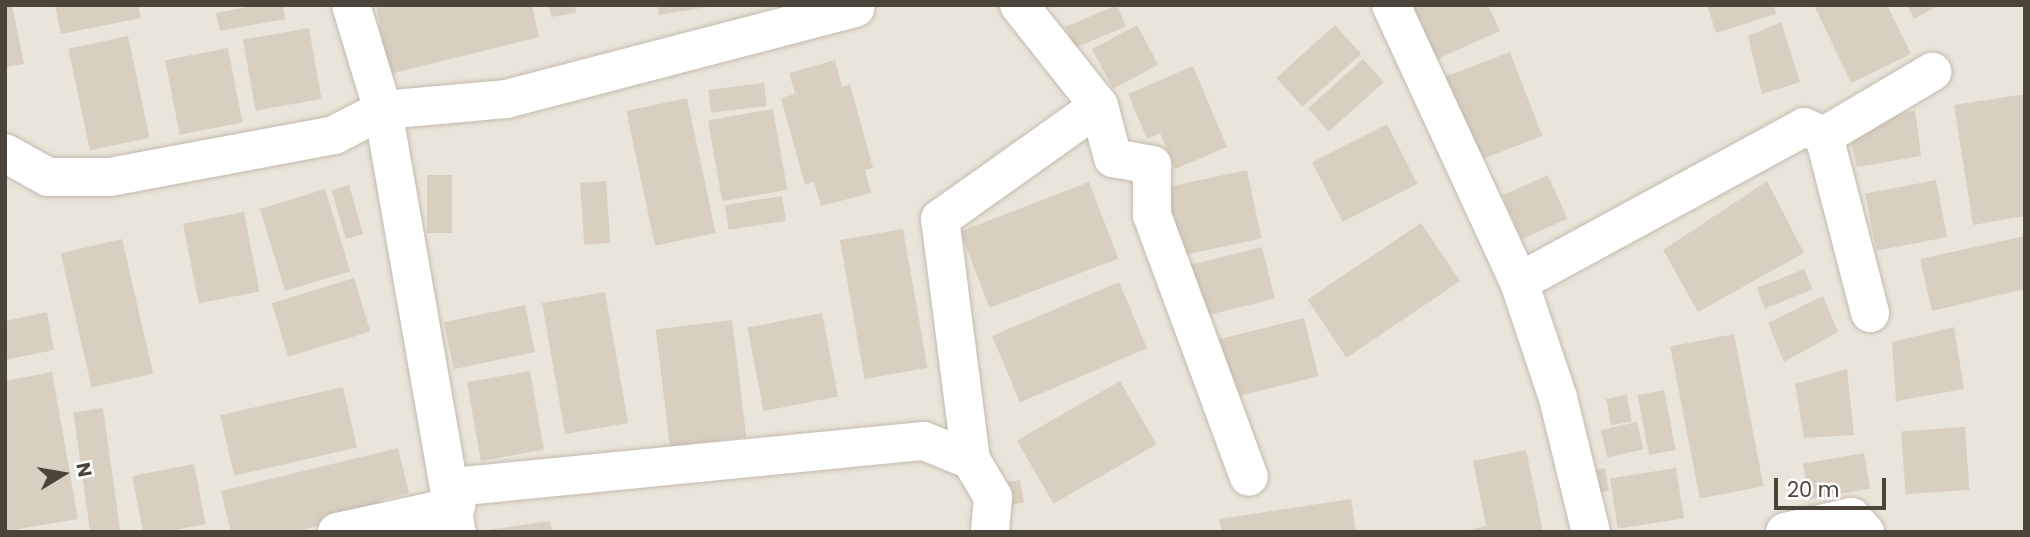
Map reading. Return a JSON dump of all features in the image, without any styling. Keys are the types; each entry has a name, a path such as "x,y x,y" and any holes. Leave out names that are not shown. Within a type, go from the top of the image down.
{"street":[{"path":"351,5 383,110 456,508"},
{"path":"1019,5 1099,106 1113,158 1152,165 1152,215 1249,477"},
{"path":"1391,5 1519,282 1558,398 1591,532"},
{"path":"5,153 48,177 110,177 334,135 383,110 506,99 855,8"},
{"path":"1519,282 1792,129 1824,136 1932,72"},
{"path":"990,532 993,497 971,460 940,219 1099,106"},
{"path":"1824,136 1870,313"},
{"path":"337,532 456,508 924,441 971,460"},
{"path":"1786,532 1852,517 1865,532"}],"shaded area":[{"path":"5,5 2025,5 2025,532 5,532"}],"building":[{"path":"5,5 12,5 24,64 5,67"},
{"path":"55,5 138,5 141,18 61,34"},
{"path":"258,5 283,5 285,19 220,31 216,13"},
{"path":"377,5 532,5 539,37 386,75"},
{"path":"549,5 575,5 576,13 551,17"},
{"path":"657,5 707,5 707,7 659,15"},
{"path":"1117,5 1126,26 1074,48 1065,27"},
{"path":"1408,5 1488,5 1500,31 1433,61"},
{"path":"1707,5 1774,5 1776,14 1716,33"},
{"path":"1814,5 1887,5 1911,54 1851,83"},
{"path":"1907,5 1940,5 1914,19"},
{"path":"1781,22 1800,82 1762,94 1748,36"},
{"path":"1137,25 1158,65 1113,89 1092,49"},
{"path":"1335,25 1361,54 1302,107 1276,78"},
{"path":"309,28 322,99 256,111 243,40"},
{"path":"128,36 150,138 90,150 68,49"},
{"path":"228,48 243,123 180,135 165,60"},
{"path":"1510,52 1542,136 1477,161 1445,77"},
{"path":"1363,59 1384,82 1329,132 1308,109"},
{"path":"835,60 842,87 850,84 873,168 865,170 871,193 821,206 814,182 805,185 781,98 795,94 789,73"},
{"path":"1193,66 1227,147 1175,169 1160,133 1147,139 1128,94"},
{"path":"764,83 767,106 711,113 708,90"},
{"path":"2025,94 2025,216 1973,225 1954,105"},
{"path":"687,98 716,233 655,246 626,111"},
{"path":"773,109 787,190 722,201 708,120"},
{"path":"1915,110 1921,156 1857,167 1848,128"},
{"path":"1387,124 1417,184 1343,222 1312,162"},
{"path":"1247,170 1262,238 1172,258 1157,189"},
{"path":"427,175 452,175 452,233 427,233"},
{"path":"1548,175 1568,219 1522,239 1502,195"},
{"path":"1936,180 1947,237 1876,251 1865,194"},
{"path":"606,181 610,243 584,245 580,183"},
{"path":"1767,181 1804,253 1698,312 1663,250"},
{"path":"1089,182 1118,259 990,308 960,231"},
{"path":"349,185 363,234 346,239 332,190"},
{"path":"325,189 350,271 285,291 260,209"},
{"path":"782,196 786,221 729,230 725,205"},
{"path":"244,212 259,292 199,303 183,224"},
{"path":"1421,223 1460,281 1347,358 1307,300"},
{"path":"903,229 927,368 864,379 840,240"},
{"path":"2025,236 2025,289 1932,311 1920,259"},
{"path":"122,239 153,373 92,388 61,253"},
{"path":"1262,247 1275,298 1197,318 1184,266"},
{"path":"1804,269 1812,289 1765,309 1757,288"},
{"path":"354,278 370,332 288,357 272,303"},
{"path":"1119,282 1147,348 1020,402 992,336"},
{"path":"605,292 628,423 565,434 542,303"},
{"path":"1823,296 1838,332 1784,362 1768,323"},
{"path":"525,305 535,352 454,369 444,322"},
{"path":"47,312 54,350 5,360 5,321"},
{"path":"822,313 838,396 764,411 747,328"},
{"path":"1304,318 1319,376 1217,402 1202,343"},
{"path":"732,320 746,437 670,447 656,329"},
{"path":"1954,327 1964,389 1896,401 1892,342"},
{"path":"1734,334 1764,486 1700,499 1670,346"},
{"path":"1847,369 1854,435 1804,438 1795,384"},
{"path":"530,371 544,450 481,461 467,382"},
{"path":"52,372 78,519 7,531 5,381"},
{"path":"1120,381 1156,444 1053,504 1017,440"},
{"path":"343,387 357,447 234,476 220,415"},
{"path":"1664,390 1676,450 1649,455 1637,395"},
{"path":"1627,395 1632,422 1611,425 1606,399"},
{"path":"103,408 120,532 90,532 73,412"},
{"path":"1637,422 1643,449 1607,458 1601,430"},
{"path":"1965,427 1969,490 1906,494 1901,431"},
{"path":"398,448 409,493 380,500 382,510 294,532 231,532 221,491"},
{"path":"1526,450 1543,532 1459,532 1486,526 1473,461"},
{"path":"1864,453 1870,488 1809,499 1803,464"},
{"path":"194,464 206,524 164,532 143,532 132,476"},
{"path":"1605,468 1609,491 1585,495 1581,472"},
{"path":"1676,468 1684,518 1618,529 1610,478"},
{"path":"1020,480 1024,503 997,507 993,485"},
{"path":"1351,499 1356,532 1222,532 1219,519"},
{"path":"550,521 552,532 488,530"}]}
